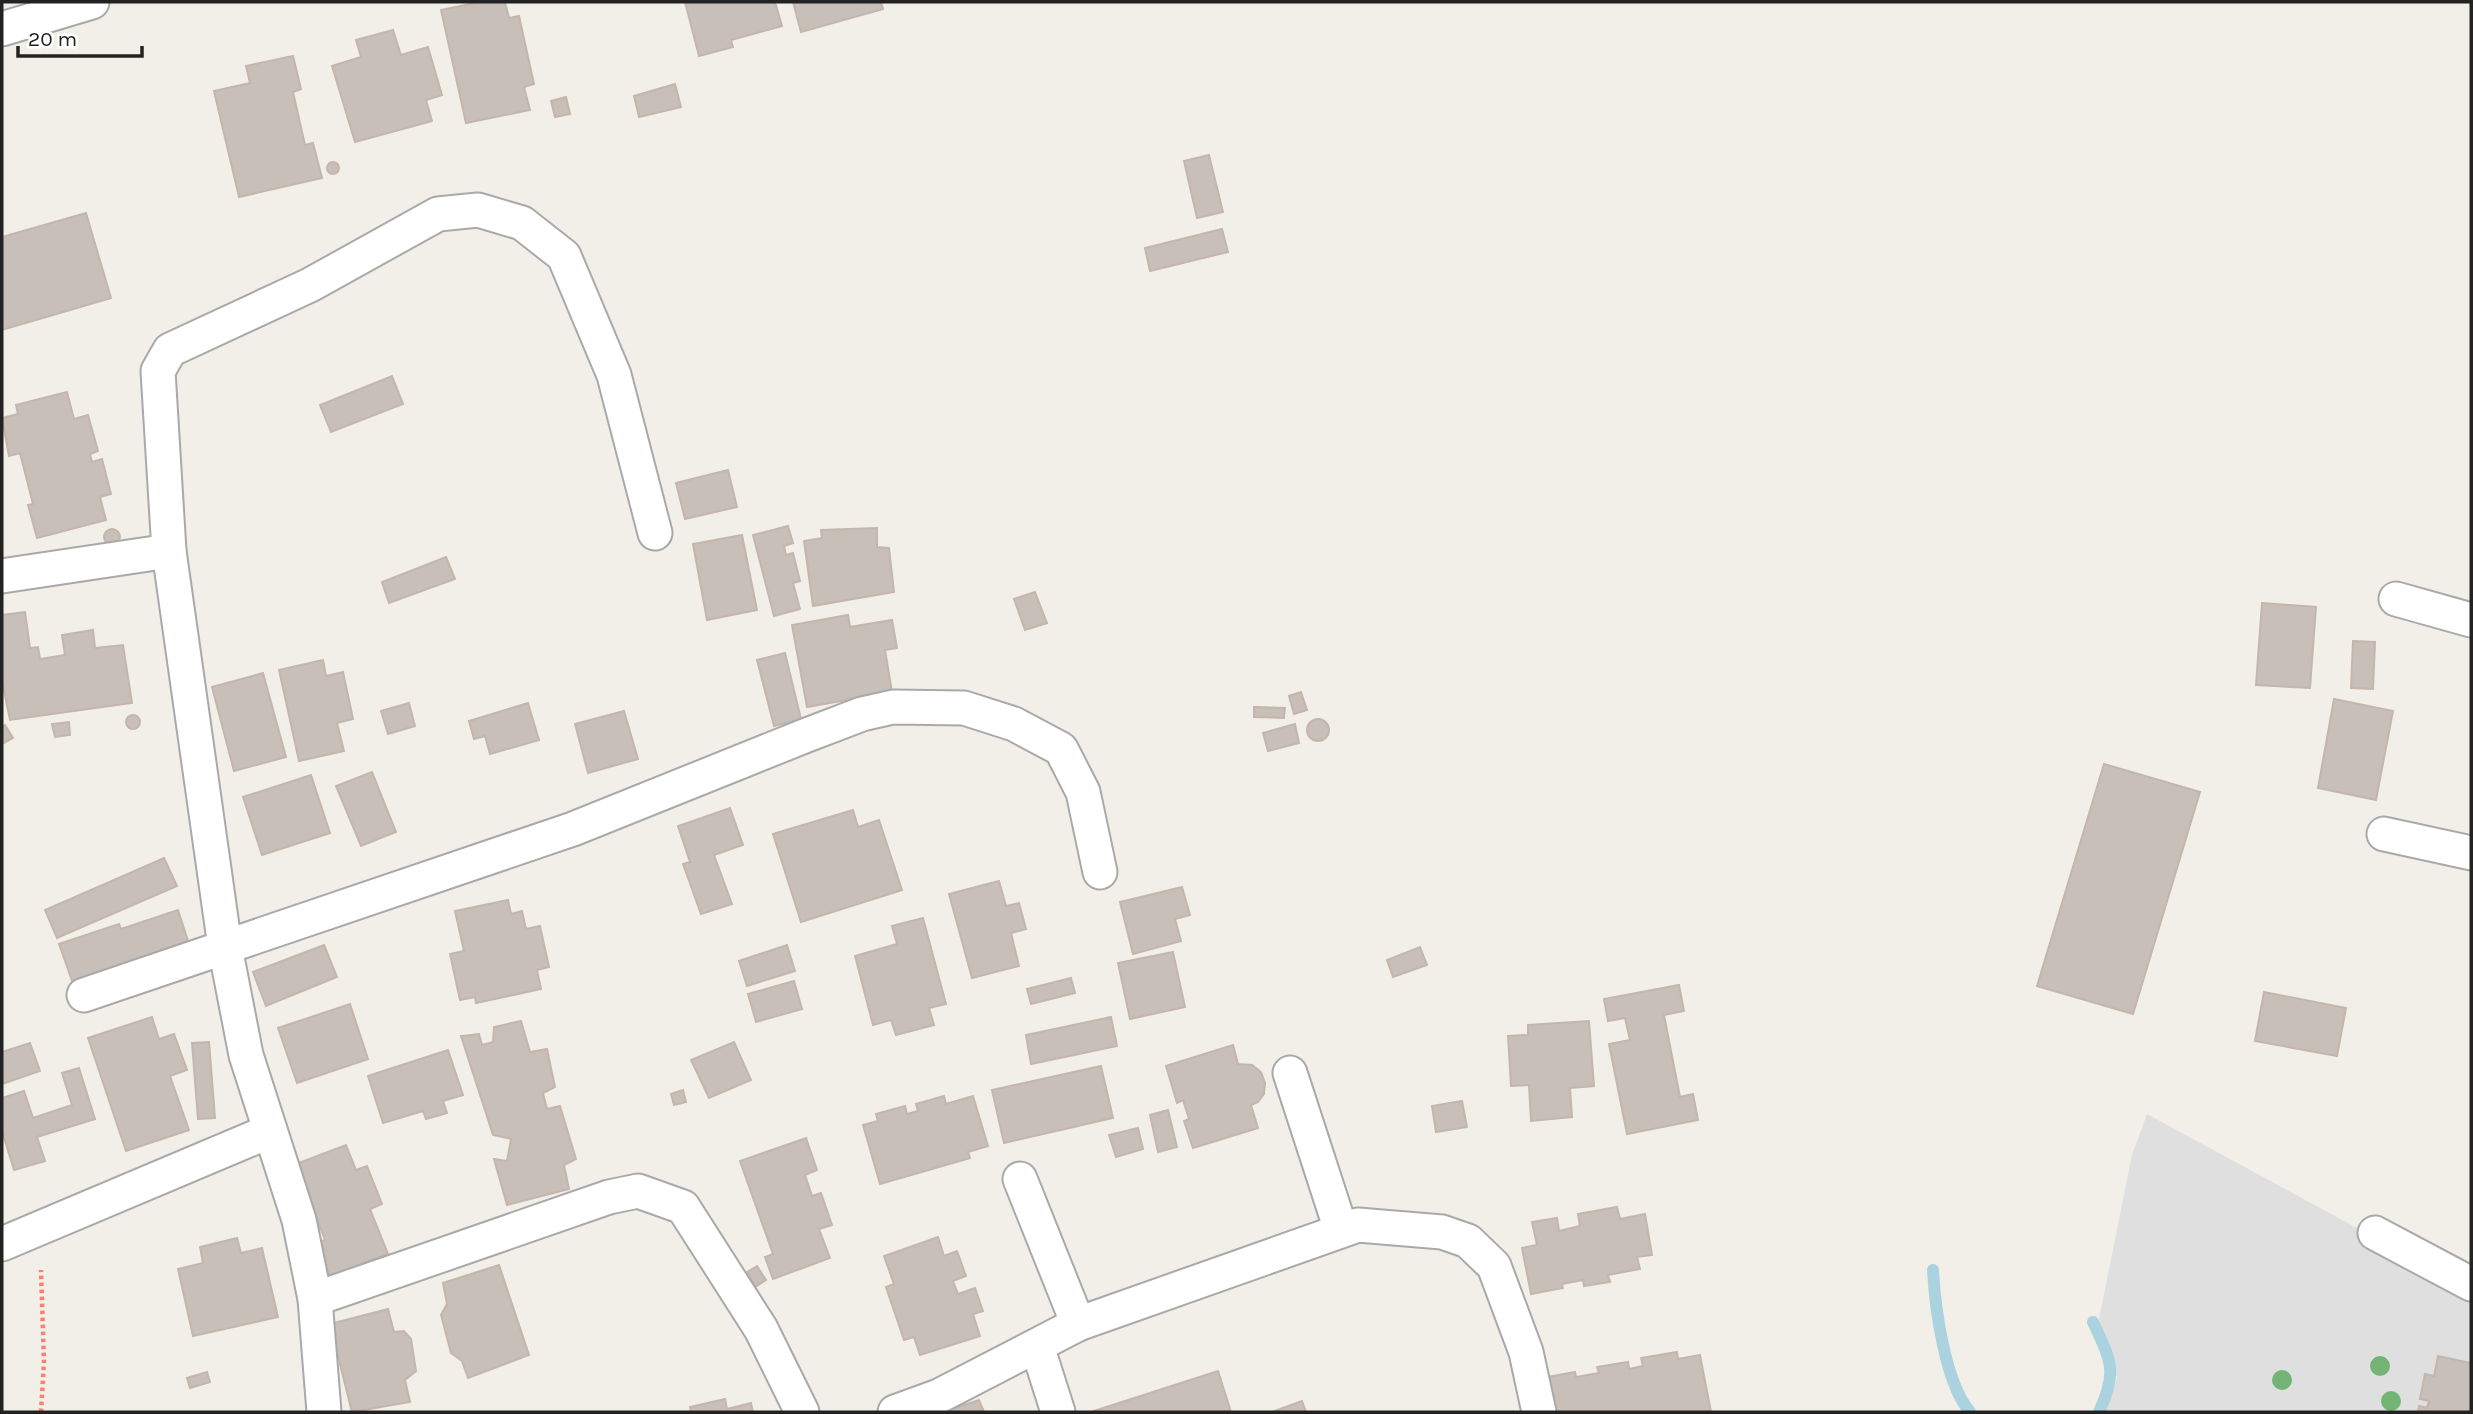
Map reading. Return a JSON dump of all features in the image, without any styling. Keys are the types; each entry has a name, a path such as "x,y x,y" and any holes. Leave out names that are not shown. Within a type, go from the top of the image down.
{"street":[{"path":"2,29 92,2"},
{"path":"324,1412 315,1298 299,1220 246,1055 225,947 169,551 158,371 170,350 310,285 438,214 478,210 522,223 564,256 614,375 654,533"},
{"path":"2,576 169,551"},
{"path":"2396,599 2471,620"},
{"path":"84,995 573,829 862,714 893,707 964,708 1014,724 1061,749 1083,792 1100,872"},
{"path":"2384,834 2471,853"},
{"path":"1290,1073 1340,1230"},
{"path":"2,1244 270,1131"},
{"path":"1020,1179 1078,1324"},
{"path":"315,1298 609,1197 638,1191 684,1208 761,1329 802,1412"},
{"path":"895,1412 939,1396 1078,1324 1358,1225 1430,1231 1468,1241 1494,1266 1526,1352 1539,1412"},
{"path":"2375,1233 2471,1284"},
{"path":"1037,1346 1058,1412"}],"path":[{"path":"40,1227 44,1362 41,1412"}],"shaded area":[{"path":"2147,1114 2471,1290 2471,1412 2104,1412 2117,1378 2099,1319 2132,1155"}],"building":[{"path":"480,2 505,2 509,18 519,16 534,84 524,87 530,110 466,123 441,10"},
{"path":"685,2 775,2 782,26 731,40 733,47 699,56"},
{"path":"793,2 881,2 883,9 801,32"},
{"path":"393,30 401,55 428,47 442,95 426,100 432,121 355,142 332,66 361,57 356,40"},
{"path":"293,56 301,89 293,92 305,145 313,143 322,178 239,197 214,91 250,83 246,66"},
{"path":"675,84 681,107 639,117 634,96"},
{"path":"566,97 570,114 555,117 551,101"},
{"path":"1209,155 1223,212 1197,218 1184,161"},
{"path":"333,162 339,168 333,174 327,168"},
{"path":"86,213 111,298 2,330 2,237"},
{"path":"1222,229 1228,252 1150,271 1145,248"},
{"path":"392,376 403,404 331,432 320,405"},
{"path":"67,392 74,419 88,415 98,451 90,454 92,462 102,459 111,494 100,497 106,520 37,538 28,505 33,504 20,453 9,456 2,418 18,414 16,405"},
{"path":"728,470 737,507 685,519 676,483"},
{"path":"788,526 793,543 784,546 786,555 793,553 800,581 793,583 800,609 774,616 753,535"},
{"path":"877,528 877,547 889,548 894,592 813,606 804,541 822,538 821,530"},
{"path":"109,529 115,529 120,537 118,543 109,545 104,540 104,534"},
{"path":"742,535 757,610 707,620 693,544"},
{"path":"446,557 455,579 389,603 382,582"},
{"path":"1035,592 1047,623 1025,630 1014,599"},
{"path":"2262,603 2316,607 2310,688 2256,685"},
{"path":"25,612 30,648 38,647 40,659 65,655 62,635 93,630 95,648 123,645 132,703 10,720 2,681 2,615"},
{"path":"848,615 850,627 892,620 897,648 885,650 892,692 807,707 792,625"},
{"path":"2353,641 2375,642 2373,689 2351,688"},
{"path":"785,653 801,719 774,726 757,660"},
{"path":"323,660 326,676 343,672 353,719 337,723 344,751 299,761 279,670"},
{"path":"263,673 286,757 234,771 212,687"},
{"path":"1301,692 1307,710 1294,714 1289,696"},
{"path":"2334,699 2393,711 2376,800 2318,788"},
{"path":"409,703 415,726 388,734 381,711"},
{"path":"528,703 539,740 490,754 485,736 474,739 469,721"},
{"path":"1254,707 1285,708 1284,718 1254,717"},
{"path":"624,711 638,759 588,773 575,724"},
{"path":"133,715 138,717 138,727 133,729 128,727 126,722 128,717"},
{"path":"1318,719 1326,722 1329,730 1326,738 1318,741 1310,738 1307,730 1310,722"},
{"path":"69,722 70,735 55,737 52,724"},
{"path":"1295,724 1299,743 1268,751 1263,733"},
{"path":"5,725 13,738 2,744 2,726"},
{"path":"2104,764 2200,792 2133,1014 2037,986"},
{"path":"372,772 396,832 361,846 336,786"},
{"path":"311,775 330,833 262,855 243,797"},
{"path":"730,808 743,845 714,855 732,904 701,914 683,864 690,862 678,826"},
{"path":"853,810 858,827 879,820 902,890 801,922 773,834"},
{"path":"164,858 177,886 57,938 45,910"},
{"path":"999,881 1006,906 1019,903 1026,929 1011,933 1019,966 972,978 949,894"},
{"path":"1182,887 1190,915 1175,919 1181,941 1133,954 1120,902"},
{"path":"508,900 511,914 522,911 526,929 540,926 549,967 537,970 541,989 476,1003 475,997 460,1000 450,954 464,951 455,911"},
{"path":"178,910 192,953 76,992 59,944 119,924 121,929"},
{"path":"923,918 946,1004 929,1008 934,1025 896,1035 891,1020 873,1025 855,956 897,944 892,926"},
{"path":"324,945 337,977 266,1006 253,972"},
{"path":"787,945 795,971 747,986 739,961"},
{"path":"1420,947 1427,965 1393,977 1387,960"},
{"path":"1173,952 1185,1007 1130,1019 1118,963"},
{"path":"1071,978 1075,993 1031,1004 1027,989"},
{"path":"794,981 802,1009 756,1022 748,994"},
{"path":"1679,985 1684,1011 1664,1015 1680,1097 1693,1094 1698,1120 1627,1134 1609,1044 1630,1040 1625,1018 1608,1021 1604,999"},
{"path":"2264,992 2346,1008 2337,1056 2255,1041"},
{"path":"350,1004 368,1059 297,1083 278,1028"},
{"path":"152,1017 159,1039 174,1034 187,1070 170,1076 189,1130 126,1151 88,1038"},
{"path":"1111,1017 1117,1046 1031,1064 1026,1035"},
{"path":"521,1021 530,1052 547,1049 555,1087 543,1093 547,1109 560,1106 576,1159 564,1165 569,1189 507,1205 494,1159 507,1161 511,1139 493,1135 461,1036 479,1034 482,1045 493,1042 494,1027"},
{"path":"1589,1021 1594,1086 1570,1088 1572,1117 1531,1121 1529,1085 1511,1086 1508,1036 1528,1035 1528,1025"},
{"path":"209,1042 215,1118 198,1119 192,1043"},
{"path":"734,1042 751,1080 709,1098 691,1060"},
{"path":"30,1043 40,1071 2,1084 2,1052"},
{"path":"1233,1045 1238,1064 1252,1065 1261,1072 1265,1083 1264,1094 1258,1102 1251,1105 1258,1128 1193,1148 1184,1121 1189,1119 1183,1100 1177,1103 1166,1066"},
{"path":"448,1050 463,1095 443,1101 447,1113 426,1119 423,1111 383,1123 368,1076"},
{"path":"1101,1066 1113,1118 1004,1143 992,1090"},
{"path":"79,1068 95,1119 37,1137 45,1161 14,1170 2,1131 2,1098 24,1091 33,1118 72,1105 62,1073"},
{"path":"683,1090 686,1102 674,1105 671,1094"},
{"path":"944,1096 946,1104 973,1096 988,1146 968,1152 970,1158 880,1184 863,1125 878,1121 876,1114 905,1106 907,1114 918,1111 916,1104"},
{"path":"1462,1101 1467,1127 1436,1132 1432,1106"},
{"path":"1168,1110 1177,1147 1158,1152 1150,1115"},
{"path":"1138,1128 1143,1149 1116,1157 1109,1135"},
{"path":"806,1138 817,1170 805,1175 812,1196 821,1193 832,1225 819,1229 830,1258 773,1279 765,1257 773,1254 740,1161"},
{"path":"346,1145 356,1170 367,1166 382,1204 370,1209 388,1254 329,1276 317,1243 325,1240 296,1164"},
{"path":"1617,1207 1620,1219 1645,1214 1652,1255 1637,1257 1640,1269 1608,1275 1610,1282 1584,1286 1583,1280 1562,1284 1563,1288 1531,1294 1522,1248 1537,1245 1532,1222 1557,1218 1559,1231 1580,1226 1578,1214"},
{"path":"938,1237 944,1256 957,1251 966,1276 953,1281 958,1294 975,1288 983,1311 973,1314 980,1336 920,1355 914,1337 904,1340 886,1287 894,1284 884,1256"},
{"path":"237,1238 241,1253 262,1248 278,1317 193,1336 178,1269 203,1263 200,1247"},
{"path":"499,1265 529,1355 468,1378 462,1361 451,1353 441,1315 447,1304 443,1283"},
{"path":"757,1266 766,1280 755,1287 747,1272"},
{"path":"388,1309 394,1332 404,1331 411,1339 416,1371 405,1380 410,1402 352,1412 330,1324"},
{"path":"1677,1352 1678,1359 1700,1355 1711,1412 1554,1412 1547,1377 1575,1372 1576,1377 1599,1373 1597,1367 1628,1362 1629,1369 1643,1366 1641,1358"},
{"path":"2438,1356 2471,1363 2471,1412 2418,1412 2419,1406 2427,1408 2429,1401 2420,1399 2425,1374 2434,1376"},
{"path":"1218,1371 1231,1412 1094,1411"},
{"path":"207,1372 210,1382 190,1388 187,1378"},
{"path":"725,1399 727,1409 751,1403 753,1412 691,1412 690,1407"},
{"path":"979,1400 984,1412 946,1412 946,1411"},
{"path":"1302,1401 1306,1412 1272,1412"}],"waterway":[{"path":"1933,1270 1939,1324 1948,1364 1961,1399 1970,1412"},
{"path":"2093,1322 2110,1366 2109,1386 2099,1412"}]}
